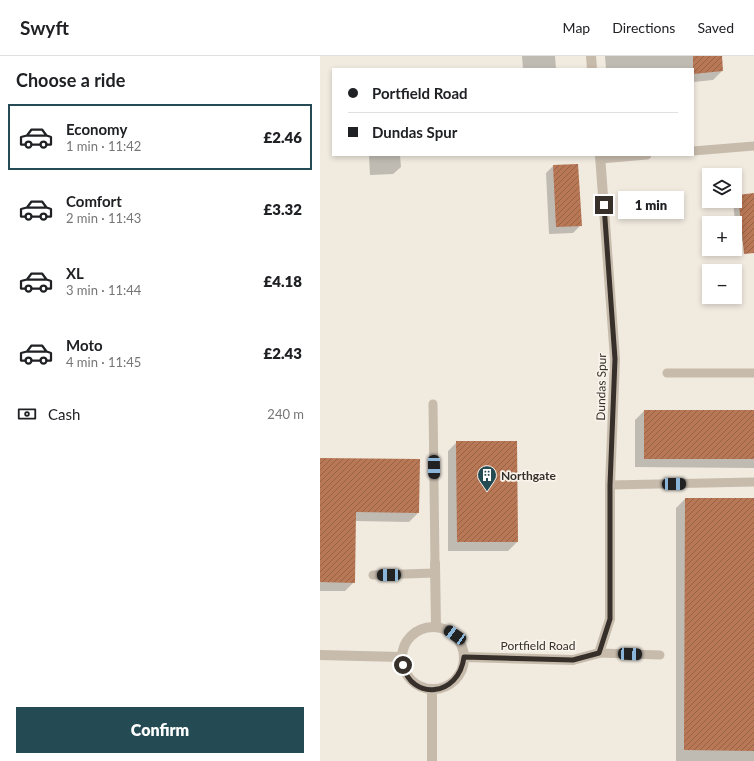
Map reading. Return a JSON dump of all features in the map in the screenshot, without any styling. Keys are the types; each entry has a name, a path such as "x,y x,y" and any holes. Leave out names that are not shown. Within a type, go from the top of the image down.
{"street":[{"path":"591,56 592,68"},
{"name":"Dundas Spur","path":"599,653 610,619 610,485 615,359 600,157"},
{"path":"435,563 436,626"},
{"path":"436,626 446,629 455,635 462,644 464,657 463,668 457,678 449,685 432,690 421,687 412,681 405,673 401,657 403,646 409,637 418,630 436,626"},
{"name":"Portfield Road","path":"464,657 573,660 599,653"},
{"path":"320,655 401,657"},
{"path":"432,690 432,761"}],"lane":[{"path":"694,151 754,146"},
{"path":"600,157 624,156"},
{"path":"666,373 754,373"},
{"path":"433,404 435,563"},
{"path":"610,485 754,482"},
{"path":"373,575 435,573"},
{"path":"599,653 660,655"}],"building":[{"path":"693,56 722,56 723,71 694,74"},
{"path":"578,164 582,226 556,227 553,165"},
{"path":"754,193 754,253 744,254 742,216 740,216 739,208 742,208 742,194"},
{"path":"644,410 754,410 754,459 644,459"},
{"name":"Northgate","path":"456,441 517,441 518,542 457,542"},
{"path":"320,458 420,459 419,513 356,512 355,583 320,582"},
{"path":"685,498 754,498 754,751 684,750"}],"place":[{"name":"Northgate","path":"487,492"}],"route":[{"path":"403,665 405,673 412,681 421,687 432,690 449,685 457,678 463,668 464,657 573,660 599,653 610,619 610,485 615,359 604,205"}]}
